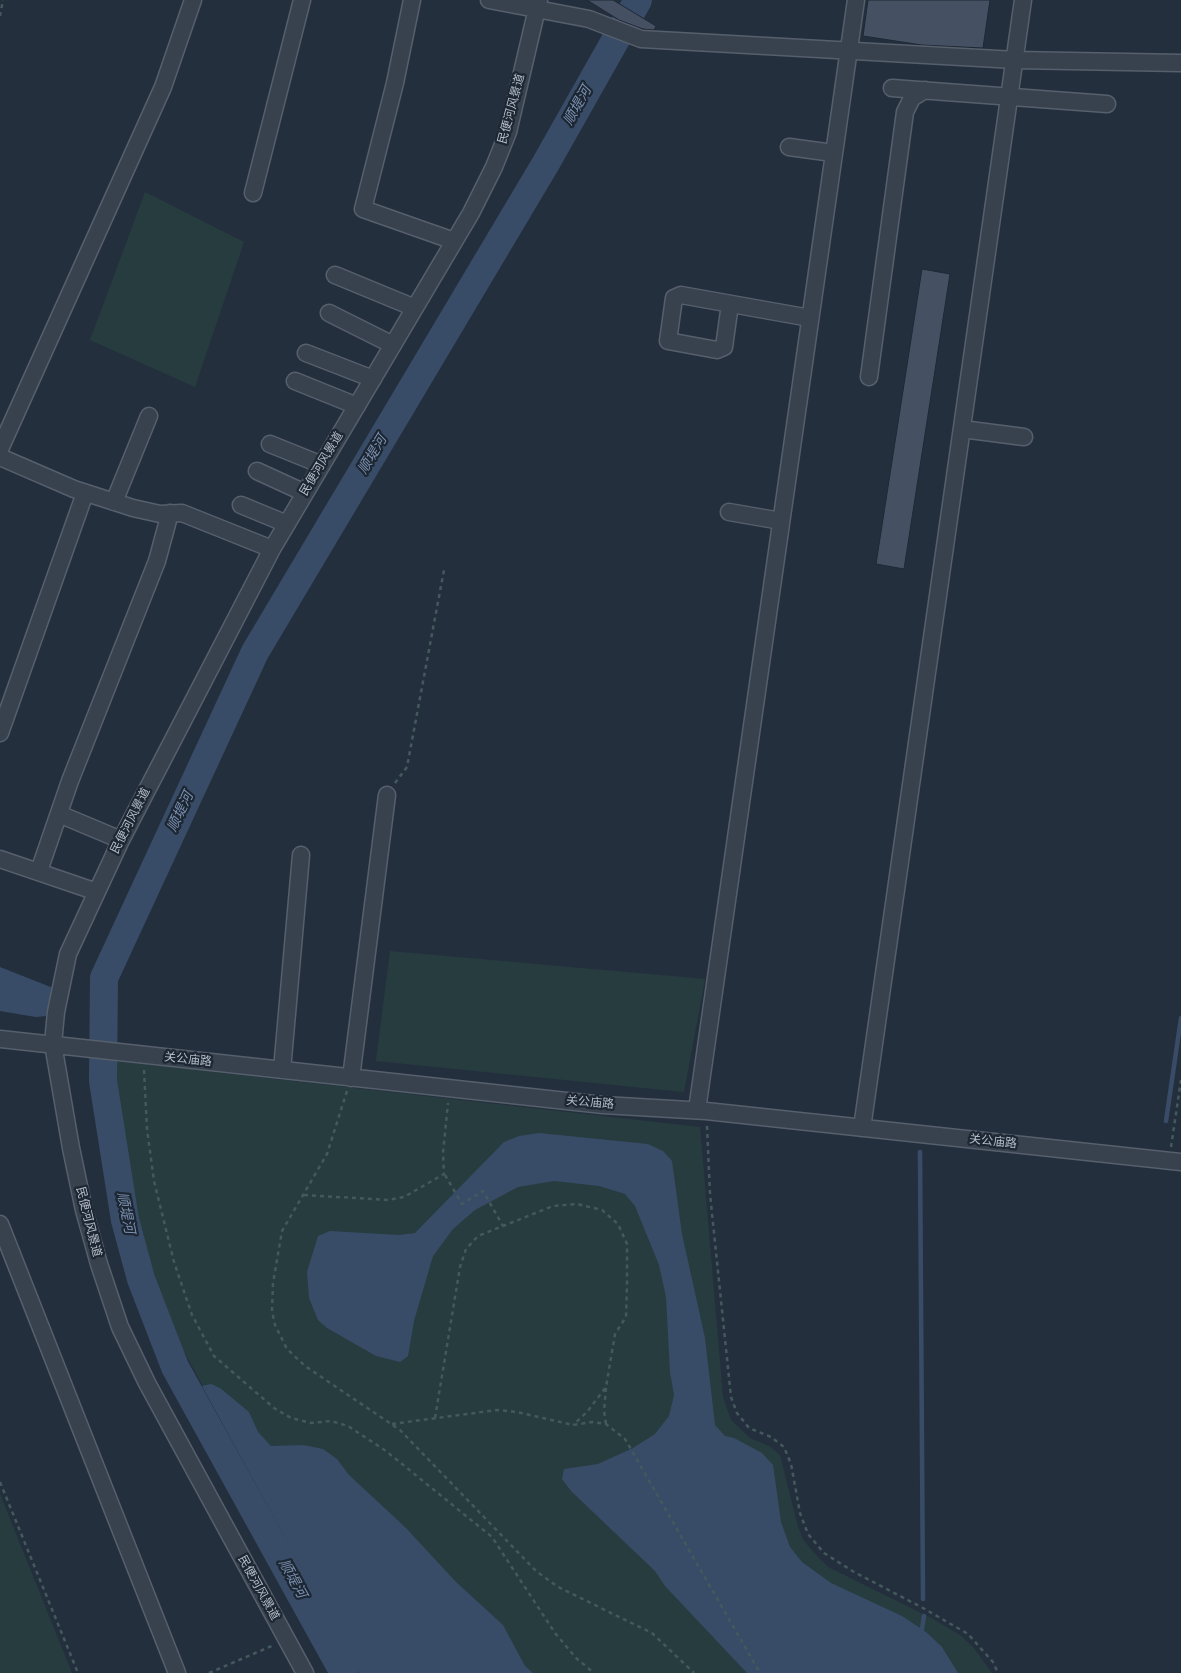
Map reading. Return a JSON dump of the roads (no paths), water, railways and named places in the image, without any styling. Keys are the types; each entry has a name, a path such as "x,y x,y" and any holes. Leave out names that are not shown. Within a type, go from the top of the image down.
{"street":[{"path":"0,449 163,87 193,0"},
{"path":"253,193 302,0"},
{"path":"412,0 395,83 363,209 454,241"},
{"path":"489,0 538,5 590,19 641,39 1015,60 1181,64"},
{"path":"702,1111 781,521 856,0"},
{"path":"862,1128 1023,0"},
{"name":"民便河风景道","path":"305,1673 146,1383 120,1327 99,1264 84,1210 56,1012 68,954 121,840 272,550 454,241 494,167 508,132 538,5"},
{"path":"892,88 1107,104"},
{"path":"869,377 905,112 912,98 926,90"},
{"path":"789,147 833,153"},
{"path":"335,275 415,308"},
{"path":"730,304 810,318"},
{"path":"328,313 393,345"},
{"path":"306,353 373,379"},
{"path":"295,381 357,406"},
{"path":"114,502 148,416"},
{"path":"962,429 1024,437"},
{"path":"270,444 322,464"},
{"path":"0,457 114,502 160,514 182,513 272,550"},
{"path":"257,471 305,492"},
{"path":"0,732 85,492"},
{"path":"241,505 287,524"},
{"path":"729,512 781,521"},
{"path":"39,871 156,561 170,513"},
{"path":"351,1078 387,795"},
{"path":"59,814 121,840"},
{"path":"282,1070 301,855"},
{"path":"0,859 97,892"},
{"name":"关公庙路","path":"0,1038 143,1056 603,1105 702,1111 1175,1162"},
{"path":"0,1224 177,1673"}],"water":[{"path":"0,967 53,988 46,1016 36,1017 0,1011"},
{"path":"539,1133 648,1144 663,1151 672,1161 682,1234 705,1338 715,1425 725,1436 734,1438 762,1453 773,1465 781,1522 790,1547 802,1562 831,1583 902,1616 926,1632 942,1647 958,1673 747,1673 665,1586 655,1571 571,1491 562,1479 564,1469 598,1464 633,1448 655,1434 669,1416 674,1395 670,1372 666,1297 659,1265 635,1206 625,1194 599,1186 554,1181 518,1187 475,1210 453,1229 433,1256 414,1321 408,1356 400,1362 376,1356 327,1328 318,1320 309,1298 307,1272 318,1236 330,1231 399,1235 415,1233 504,1142 519,1136"},
{"path":"211,1384 220,1388 249,1412 258,1432 271,1446 303,1445 323,1449 337,1459 349,1475 406,1528 456,1582 503,1625 525,1666 533,1673 359,1673 202,1386"}],"waterway":[{"name":"顺堤河","path":"344,1673 175,1367 141,1279 125,1220 103,1081 104,978 255,652 546,163 638,0"},
{"path":"1166,1121 1181,1018"},
{"path":"920,1152 923,1599"},
{"path":"922,1629 924,1616"}]}
